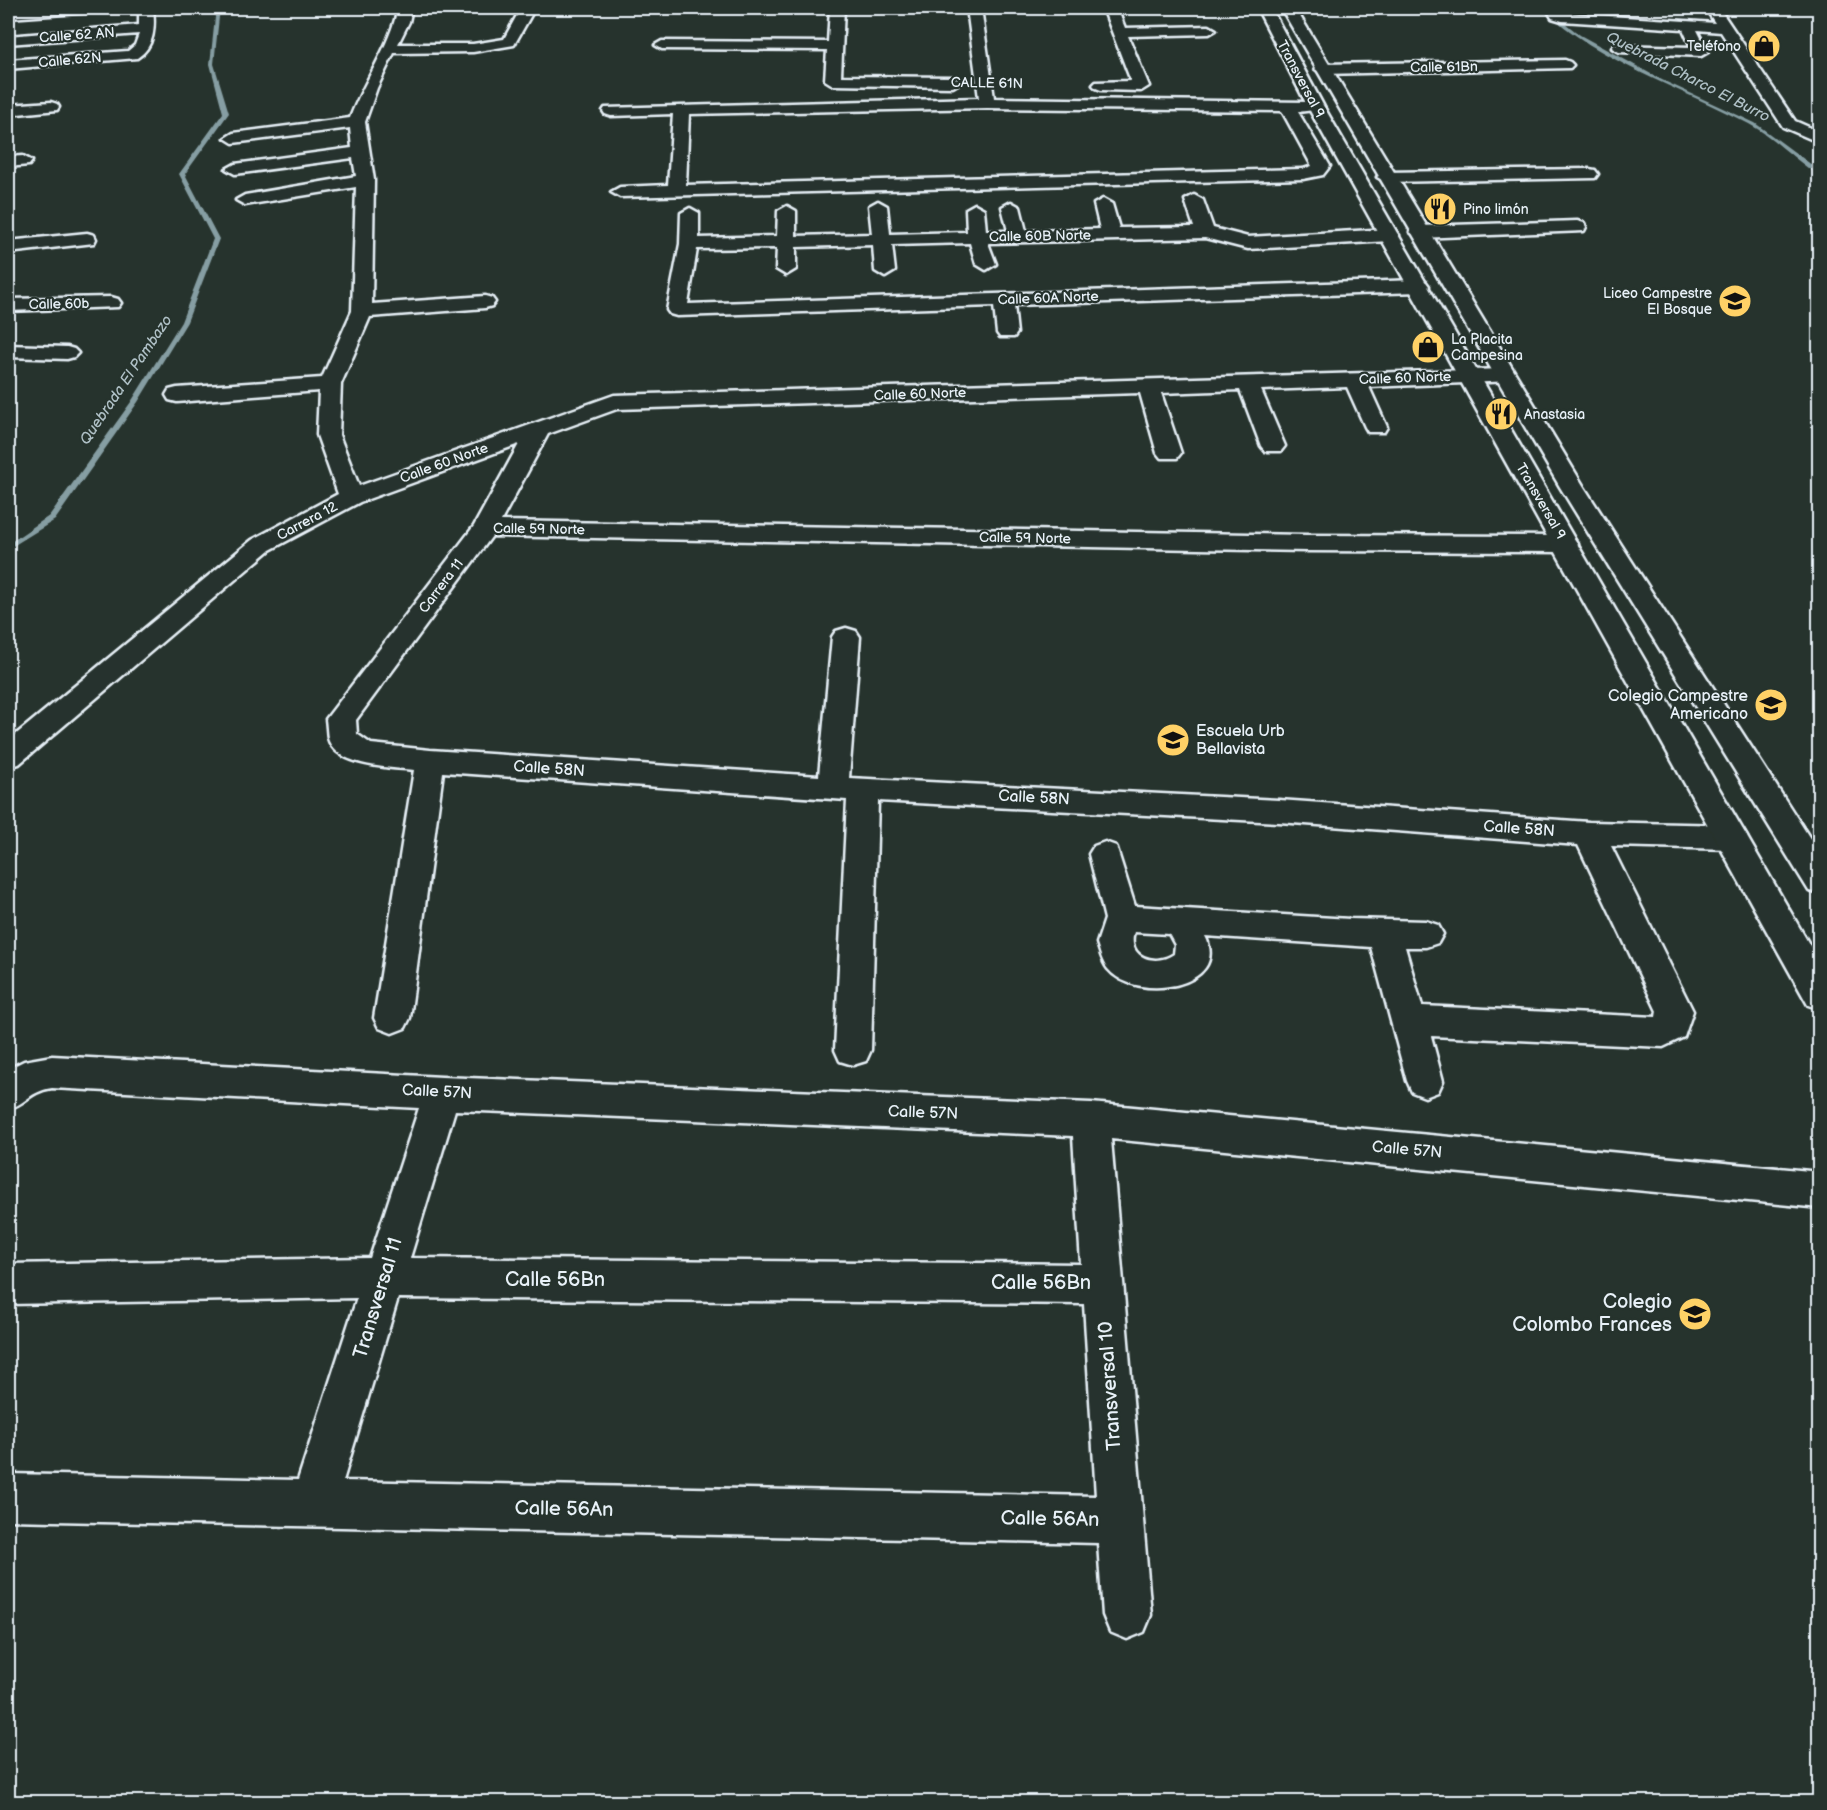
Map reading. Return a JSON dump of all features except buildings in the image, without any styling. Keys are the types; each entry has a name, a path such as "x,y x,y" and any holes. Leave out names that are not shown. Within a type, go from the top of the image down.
{"street":[{"path":"8,15 93,8"},
{"path":"146,8 146,29"},
{"name":"Carrera 12","path":"8,757 261,545 351,498 328,435 330,384 362,311 365,180 357,122 369,88 402,22 405,8"},
{"path":"388,50 483,47 509,42 528,8"},
{"path":"757,30 663,38 836,46 832,30 837,8"},
{"path":"974,8 990,83 987,103"},
{"path":"1085,85 1141,86 1110,8"},
{"name":"Transversal 9","path":"1264,8 1316,107 1820,995"},
{"name":"Transversal 9","path":"1288,8 1505,376 1820,882"},
{"path":"1553,8 1562,17 1725,28"},
{"path":"1628,8 1636,22"},
{"path":"1712,8 1789,124 1820,138"},
{"path":"1619,48 1701,52 1688,26"},
{"name":"Calle 62 AN","path":"8,40 146,29"},
{"name":"Calle 62N","path":"8,65 132,55 139,52 144,45 146,29"},
{"path":"1119,32 1209,30"},
{"name":"CALLE 61N","path":"836,46 833,80 990,83"},
{"path":"1654,51 1664,67"},
{"name":"Calle 61Bn","path":"1323,69 1565,65"},
{"path":"611,111 987,103 1316,107"},
{"path":"8,110 51,107"},
{"path":"620,192 1303,174 1317,171 1321,166 1287,107"},
{"path":"677,189 681,109"},
{"path":"233,138 357,122"},
{"path":"235,168 360,153"},
{"path":"1386,177 1589,174"},
{"path":"245,200 365,180"},
{"path":"1194,200 1205,232"},
{"path":"1103,204 1111,234"},
{"path":"878,206 885,271"},
{"path":"1011,207 1018,236"},
{"path":"975,209 977,237 986,264"},
{"path":"786,269 787,211"},
{"path":"689,243 690,213"},
{"path":"1419,232 1576,227"},
{"name":"Calle 60B Norte","path":"689,243 1111,234 1177,242 1205,232 1248,243 1390,235"},
{"path":"1076,235 1083,253"},
{"path":"8,247 87,239"},
{"name":"Calle 60A Norte","path":"689,243 677,310 1419,286"},
{"path":"1003,299 1007,333"},
{"path":"362,311 485,302"},
{"name":"Calle 60b","path":"8,305 111,303"},
{"path":"8,351 68,353"},
{"name":"Calle 60 Norte","path":"351,498 614,402 1505,376"},
{"path":"1355,380 1376,427"},
{"path":"177,395 330,384"},
{"path":"1248,384 1273,447"},
{"path":"1149,388 1169,453"},
{"name":"Carrera 11","path":"343,739 341,718 485,528 539,429"},
{"name":"Calle 59 Norte","path":"485,528 1295,543 1565,544"},
{"path":"846,637 853,1050"},
{"name":"Calle 58N","path":"343,739 364,753 430,761 848,789 1279,811 1588,834 1731,837"},
{"path":"392,1018 430,761"},
{"path":"1408,1020 1663,1032 1671,1026 1675,1011 1588,834"},
{"path":"1105,854 1122,919"},
{"path":"1122,919 1112,933 1114,950 1126,966 1146,975 1168,975 1186,966 1194,952 1191,934 1178,920"},
{"path":"1122,919 1178,920 1385,935 1426,934"},
{"path":"1385,935 1425,1081"},
{"name":"Calle 57N","path":"16,1085 52,1072 442,1093 1091,1120 1820,1190"},
{"name":"Transversal 11","path":"313,1504 442,1093"},
{"name":"Transversal 10","path":"1091,1120 1127,1615"},
{"name":"Calle 56Bn","path":"8,1284 384,1278 1103,1284"},
{"name":"Calle 56An","path":"8,1497 1120,1520"}],"waterway":[{"name":"Quebrada El Pambazo","path":"8,547 52,518 134,402 184,322 216,239 182,174 226,113 212,64 218,8"},
{"name":"Quebrada Charco El Burro","path":"1544,8 1578,36 1660,81 1753,124 1820,174"}],"place":[{"name":"Teléfono","path":"1764,46"},
{"name":"Pino limón","path":"1440,209"},
{"name":"Liceo Campestre El Bosque","path":"1735,301"},
{"name":"La Placita Campesina","path":"1428,347"},
{"name":"Anastasia","path":"1501,414"},
{"name":"Colegio Campestre Americano","path":"1771,705"},
{"name":"Escuela Urb Bellavista","path":"1173,740"},
{"name":"Colegio Colombo Frances","path":"1695,1314"}]}
